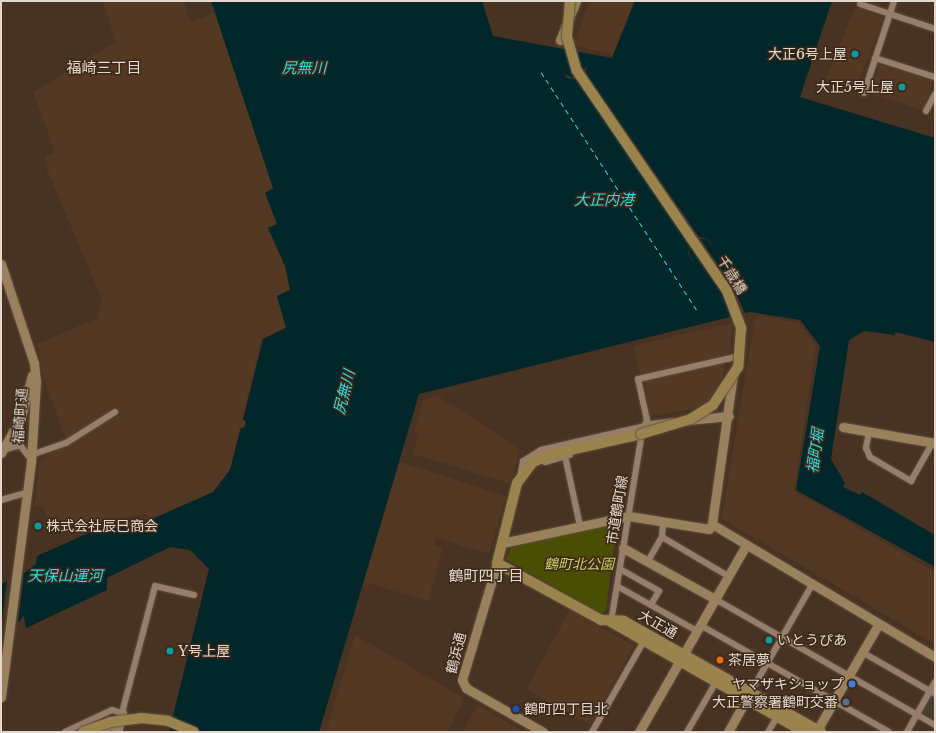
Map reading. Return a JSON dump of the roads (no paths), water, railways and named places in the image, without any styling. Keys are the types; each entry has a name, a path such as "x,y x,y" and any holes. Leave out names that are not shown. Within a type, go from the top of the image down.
{"main road":[{"name":"千歳橋","path":"537,463 692,419 722,396 734,376 742,347 739,318 727,290 577,71 567,37 570,1"},
{"path":"537,463 520,477 497,563 601,620 611,622"},
{"name":"大正通","path":"611,622 624,621 716,682 748,696 818,731"},
{"name":"大正通","path":"611,622 644,641 681,658 748,696 777,717 804,732"},
{"path":"84,732 110,722 141,718 168,721 194,732"}],"street":[{"path":"560,40 576,1"},
{"path":"864,92 894,1"},
{"path":"860,4 935,29"},
{"path":"875,58 935,76"},
{"path":"926,111 935,94"},
{"name":"福崎町通","path":"1,264 5,288 34,364 31,458 1,697"},
{"path":"502,543 629,516 709,529 712,524 736,357 638,378 647,420 645,426"},
{"path":"2,452 23,412 34,364"},
{"path":"2,452 20,445 28,450 31,458 66,443 115,412"},
{"path":"520,477 523,461 541,450 645,426 728,416"},
{"name":"市道鶴町線","path":"611,622 641,438 645,426"},
{"path":"843,427 934,442 911,481 870,457 866,448 869,432"},
{"path":"537,463 641,438"},
{"path":"565,456 580,526"},
{"path":"1,500 26,493"},
{"path":"648,561 662,537 663,522"},
{"path":"712,524 878,625 935,657"},
{"path":"662,537 728,576"},
{"path":"639,732 746,545"},
{"path":"624,548 935,724"},
{"name":"鶴浜通","path":"497,563 462,680 466,688 543,732"},
{"path":"620,569 659,591 652,605"},
{"path":"728,732 812,585"},
{"path":"99,732 111,727 118,731 155,586 194,595"},
{"path":"617,586 767,663 889,732"},
{"path":"818,731 834,700 878,625"},
{"path":"592,732 644,641"},
{"path":"862,652 932,693"},
{"path":"687,732 716,682"},
{"path":"907,732 917,714 932,693 935,682"},
{"path":"65,732 112,710 122,713"},
{"path":"768,732 777,717"}],"water":[{"path":"211,1 482,1 493,36 612,58 635,1 832,1 800,97 935,138 935,342 895,332 895,335 864,331 849,340 831,459 845,483 843,487 860,495 862,492 935,535 935,567 796,490 820,346 800,320 750,312 419,394 319,732 169,732 209,569 190,550 170,547 107,578 107,590 26,628 24,616 19,622 1,628 1,584 21,576 36,564 37,556 100,528 125,524 125,529 148,521 213,492 230,470 241,427 244,428 246,421 243,420 263,339 286,328 277,296 290,290 285,266 268,228 277,224 265,193 273,188"}],"place":[{"name":"大正6号上屋","path":"855,54"},
{"name":"大正5号上屋","path":"902,87"},
{"name":"株式会社辰巳商会","path":"38,526"},
{"name":"いとうぴあ","path":"769,640"},
{"name":"Y号上屋","path":"170,651"},
{"name":"茶居夢","path":"720,660"},
{"name":"ヤマザキショップ","path":"852,684"},
{"name":"大正警察署鶴町交番","path":"846,702"},
{"name":"鶴町四丁目北","path":"516,709"}],"district":[{"name":"福崎三丁目","path":"104,68"},
{"name":"鶴町四丁目","path":"486,576"}],"water label":[{"name":"尻無川","path":"304,68"},
{"name":"大正内港","path":"604,200"},
{"name":"尻無川","path":"344,392"},
{"name":"福町堀","path":"815,451"},
{"name":"天保山運河","path":"65,576"}],"park label":[{"name":"鶴町北公園","path":"579,564"}]}
